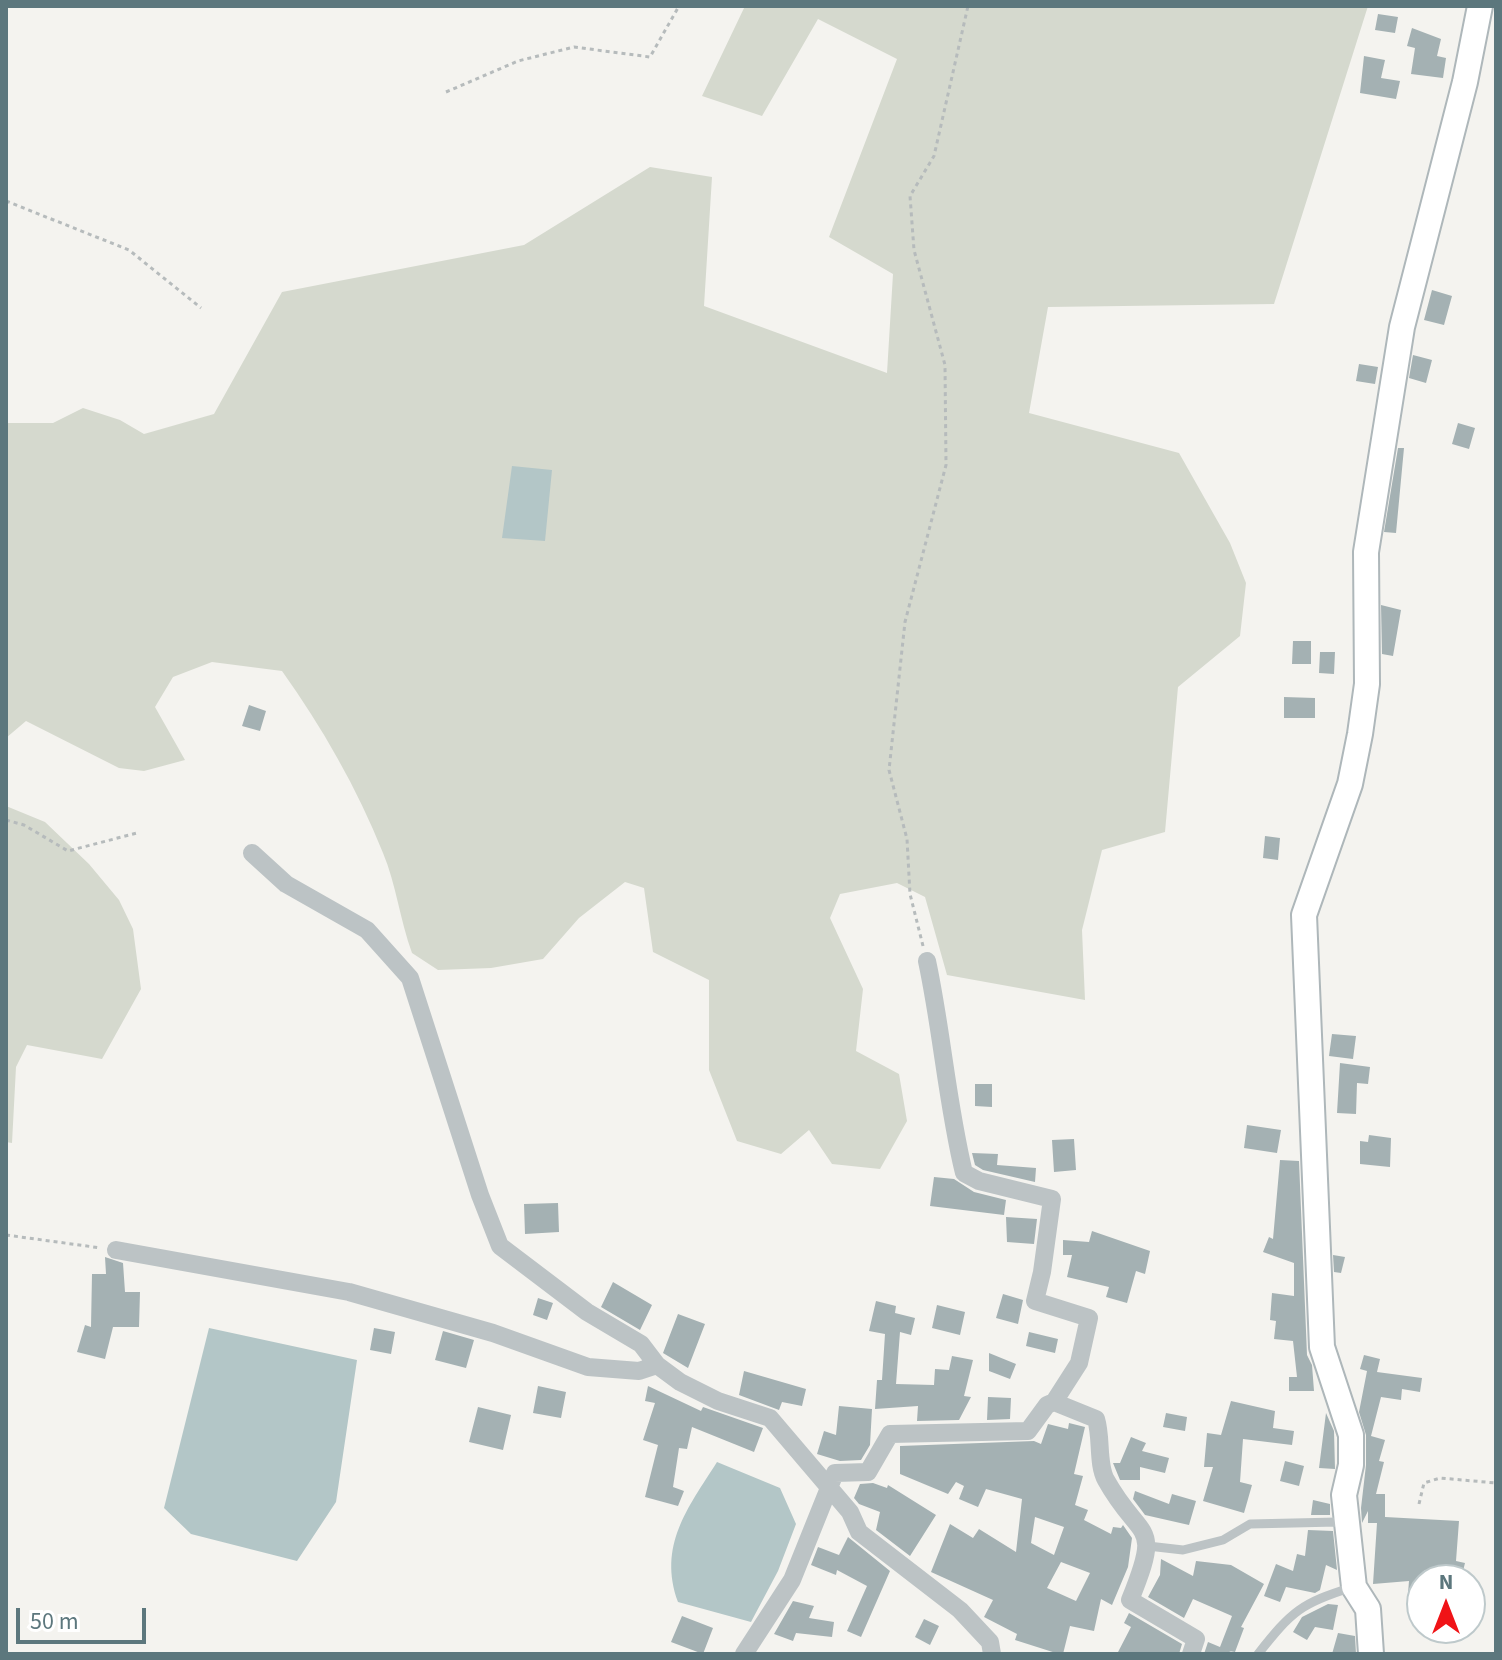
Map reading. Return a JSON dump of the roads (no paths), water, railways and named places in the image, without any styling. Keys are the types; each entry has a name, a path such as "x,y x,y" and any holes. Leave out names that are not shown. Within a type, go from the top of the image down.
{"street":[{"path":"1371,1654 1368,1609 1354,1587 1344,1495 1351,1465 1351,1435 1322,1347 1304,915 1350,784 1355,759 1367,684 1366,552 1402,327 1465,82 1480,6"},
{"path":"252,853 286,884 367,930 410,978 480,1195 500,1246 587,1312 641,1344 657,1365 680,1382 718,1401 770,1418 850,1512 859,1532 960,1610 990,1642 992,1654"},
{"path":"744,1654 792,1580 835,1473 868,1472 890,1434 1028,1431 1047,1405 1054,1402 1079,1363 1089,1318 1035,1301 1052,1199 979,1181 964,1173 953,1128 941,1028 927,961"},
{"path":"116,1250 349,1292 493,1333 588,1367 639,1371 657,1365"},
{"path":"1054,1402 1096,1419 1102,1436 1104,1477 1145,1530 1148,1546 1130,1600 1196,1639 1191,1654"}],"lane":[{"path":"1148,1546 1183,1550 1223,1540 1250,1524 1337,1522 1350,1533"},
{"path":"1258,1654 1279,1627 1308,1601 1354,1587"}]}
